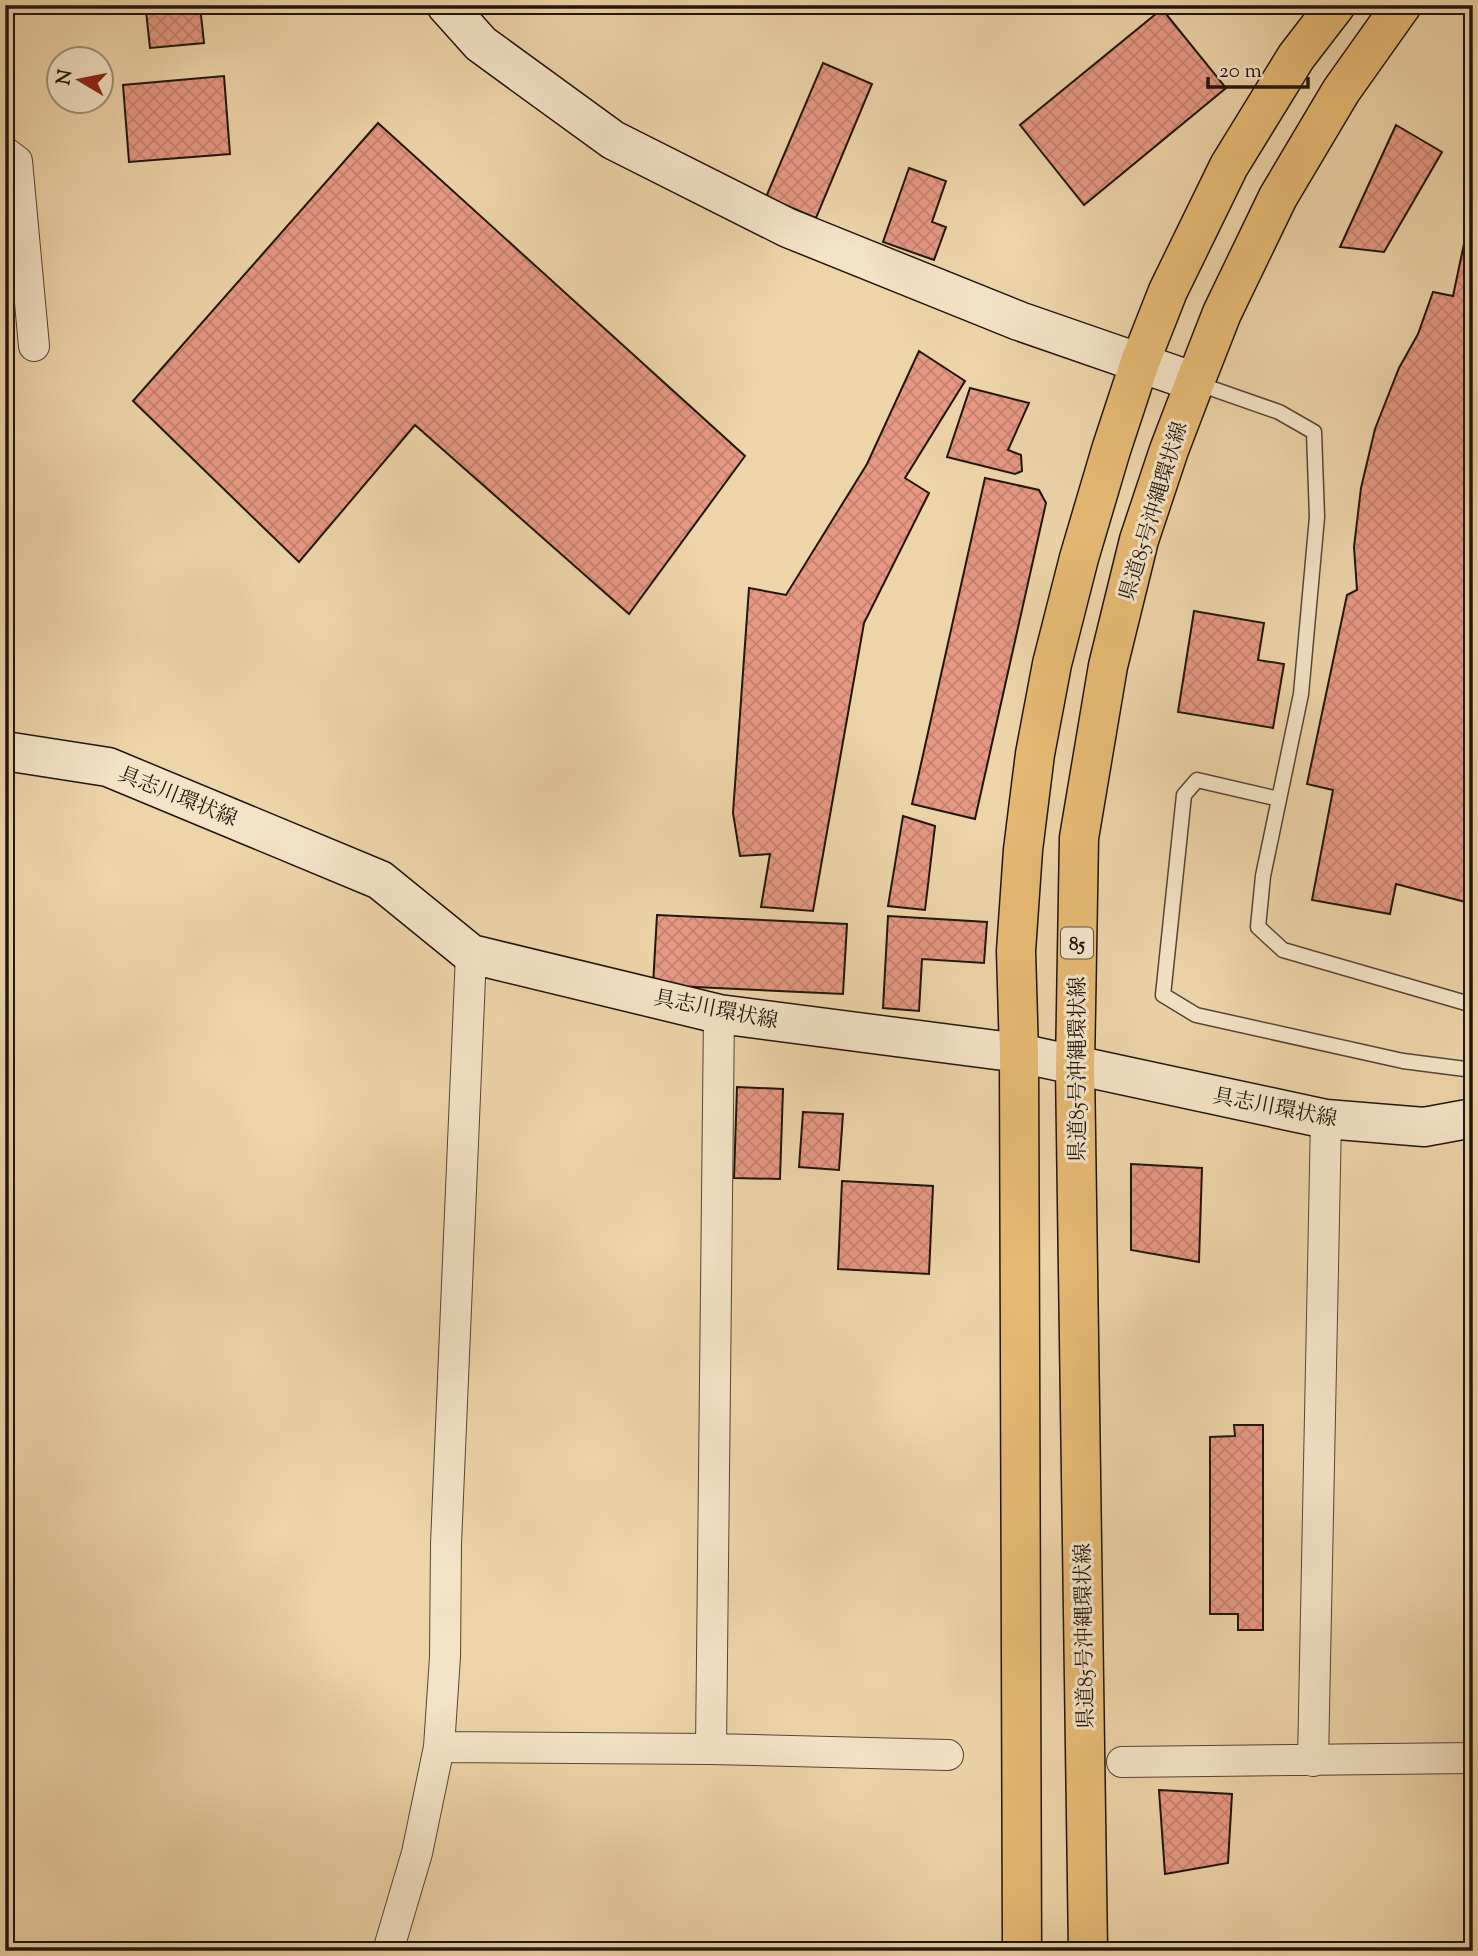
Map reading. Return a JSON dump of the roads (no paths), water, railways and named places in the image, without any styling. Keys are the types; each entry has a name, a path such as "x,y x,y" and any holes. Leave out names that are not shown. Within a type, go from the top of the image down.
{"main road":[{"path":"446,5 481,44 613,140 789,228 1019,321 1195,382"},
{"path":"1022,1951 1019,1053 1016,951 1023,850 1035,754 1052,664 1079,558 1140,362 1168,291 1229,166 1296,57 1336,5"},
{"name":"県道85号沖縄環状線","path":"1088,1951 1075,1066 1079,838 1108,666 1139,540 1195,382 1222,313 1278,197 1341,91 1402,5"},
{"name":"具志川環状線","path":"5,751 107,767 380,880 471,954 719,1014 1019,1053 1325,1119 1424,1128 1473,1118"}],"street":[{"path":"5,152 17,161 34,346"},
{"path":"388,1951 417,1853 439,1747 445,1657 446,1544 471,954"},
{"path":"711,1749 719,1014"},
{"path":"1313,1761 1325,1119"},
{"path":"439,1747 711,1749 948,1755"},
{"path":"1122,1762 1473,1758"}],"lane":[{"path":"1195,382 1279,412 1314,432 1317,517 1301,694 1263,876 1258,927 1283,950 1473,1005"},
{"path":"1279,799 1197,780 1184,795 1163,995 1196,1015 1403,1061 1473,1070"}]}
